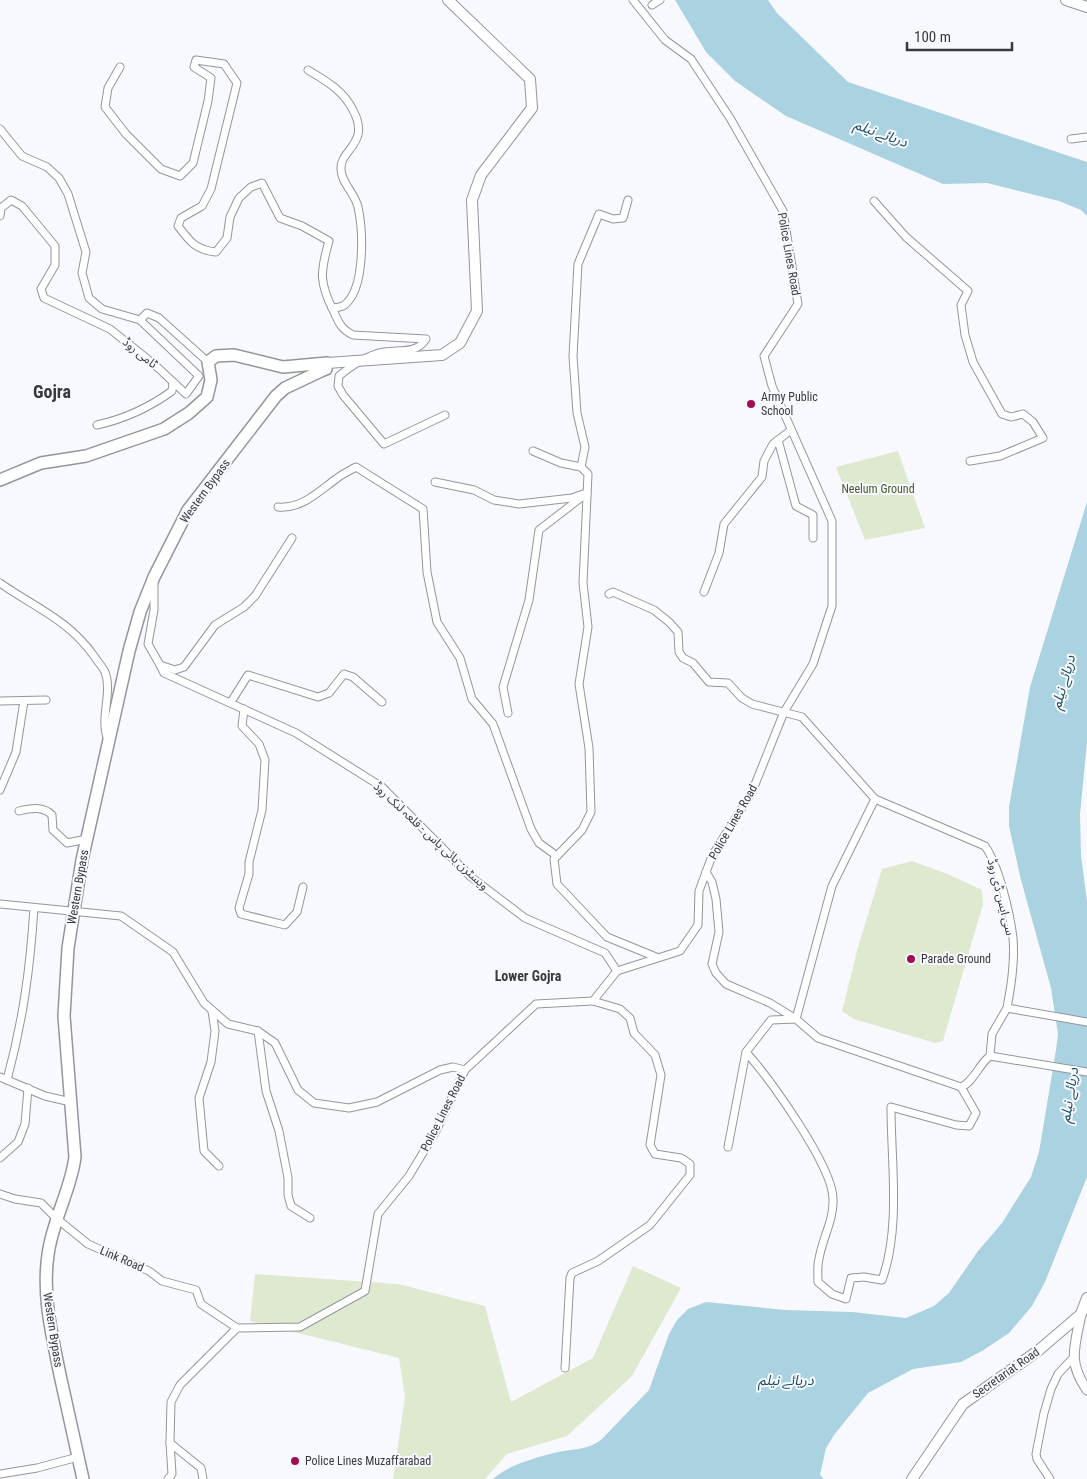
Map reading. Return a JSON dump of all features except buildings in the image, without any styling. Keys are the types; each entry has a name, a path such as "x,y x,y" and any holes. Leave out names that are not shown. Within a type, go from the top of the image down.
{"highway":[{"path":"0,480 41,464 93,454 164,429 189,413 207,397 211,380 208,362 216,356 225,355 283,367 327,363"},
{"name":"Western Bypass","path":"83,1479 46,1300 48,1257 56,1218 74,1169 75,1135 64,1016 68,948 87,838 109,743 116,703 140,612 154,576 188,510 269,404 285,388 326,368 327,363"}],"main road":[{"path":"327,363 442,355 460,343 476,311 472,200 481,175 532,108 530,79 448,0"},
{"path":"1066,0 1087,7"},
{"path":"1082,1314 1087,1298"},
{"name":"Secretariat Road","path":"912,1479 963,1404 1039,1350 1082,1314"}],"street":[{"name":"Police Lines Road","path":"617,971 656,957 680,951 698,925 699,891 712,856 752,792 784,712 813,664 832,606 832,521 772,386 764,356 798,304 783,211 730,118 691,59 665,40 633,0"},
{"path":"652,5 660,0"},
{"path":"120,67 108,88 104,107 126,134 161,169 180,176 193,163 208,101 211,78 194,67 196,60 224,64 237,83 211,189 202,206 181,218 178,226 188,239 201,250 216,252 227,238 230,217 240,198 251,186 262,183 280,218 302,226 329,241 322,272 324,294 342,329 353,335 426,338 422,346 378,353 358,362 339,376 338,386 384,444 445,415"},
{"path":"308,70 340,89 354,110 358,122 358,141 343,159 340,168 343,179 351,190 358,207 361,268 356,289 343,305 332,308"},
{"path":"0,130 22,156 47,167 59,178 68,194 86,252 82,273 89,298 102,309 140,320"},
{"path":"1071,139 1087,137"},
{"name":"ٹامی روڈ","path":"0,216 1,208 11,200 22,206 55,246 55,265 41,289 44,298 110,329 155,365 186,394 199,376 140,320 147,313 159,318 208,362"},
{"path":"581,467 585,447 577,413 573,356 578,264 600,214 613,220 623,218 628,200"},
{"path":"874,201 906,237 968,291 961,305 965,335 973,362 1002,414 1011,418 1023,414 1032,422 1043,438 1000,456 970,461"},
{"path":"97,425 112,422 156,403 172,391 173,382"},
{"path":"704,592 719,552 724,524 762,477 764,461 773,444 791,430"},
{"path":"778,440 796,506 813,515 813,538"},
{"path":"533,451 561,463 581,467 588,474 583,583 588,627 579,684 588,748 591,812 582,830 554,859 556,884 607,937 656,957"},
{"path":"278,507 288,508 314,497 337,478 356,467 423,509 428,572 437,622 460,658 472,699 493,724 530,830 539,843 557,856"},
{"path":"435,482 474,490 494,500 519,504 572,498 587,493"},
{"path":"508,713 504,687 529,600 539,530 587,493"},
{"path":"154,576 154,610 148,644 160,664 175,670 184,667 215,625 244,607 255,596 292,538"},
{"path":"0,583 66,624 89,648 105,672 104,729 109,743"},
{"path":"609,594 612,592 654,610 669,622 678,632 679,652 683,658 693,663 709,682 728,683 742,698 752,704 802,717 875,799 832,886 796,1019"},
{"name":"ویسٹرن بائی پاس - قلعہ لنک روڈ","path":"160,664 164,673 296,733 382,787 471,877 525,918 604,953 617,971"},
{"path":"231,702 248,675 318,698 329,693 344,674 353,676 382,702"},
{"path":"0,790 16,752 24,700"},
{"path":"0,701 46,700"},
{"path":"244,709 242,726 259,744 265,760 262,810 249,862 249,874 239,908 241,914 285,925 296,912 303,887"},
{"name":"سی ایس ڈی روڈ","path":"875,799 985,846 993,857 1013,938 1012,971 1007,1008"},
{"path":"18,811 30,808 46,810 52,815 53,830 66,843 87,838"},
{"path":"706,872 712,882 716,899 715,913 719,932 712,964 716,974 726,984 770,1003 796,1019 818,1038 962,1087 976,1113 969,1126 956,1125 891,1107 893,1237 887,1267 882,1280 864,1277 851,1278 846,1299 832,1294 818,1282 818,1260 827,1232 834,1199 818,1156 766,1074 746,1052"},
{"path":"0,904 121,916 173,952 204,1003 212,1011 228,1024 258,1031 275,1044 295,1084 314,1104 349,1108 377,1102 440,1070 453,1067 465,1070"},
{"path":"34,908 22,1024 4,1079 45,1096 71,1102"},
{"path":"593,1001 617,971"},
{"name":"Police Lines Road","path":"237,1328 300,1327 365,1291 378,1214 410,1176 435,1133 465,1070 536,1004 593,1001 620,1009 630,1018 634,1034 655,1055 661,1075 650,1145 655,1154 681,1158 690,1164 690,1175 650,1225 598,1261 572,1273 570,1278 565,1368"},
{"path":"990,1056 992,1034 1007,1008 1087,1022"},
{"path":"212,1011 215,1032 211,1062 199,1098 204,1151 219,1166"},
{"path":"728,1147 746,1052 771,1020 796,1019"},
{"path":"258,1031 266,1091 279,1131 291,1206 310,1218"},
{"path":"962,1087 971,1081 982,1062 990,1056 1087,1072"},
{"path":"0,1158 18,1142 22,1133 26,1116 28,1088"},
{"path":"0,1194 15,1199 41,1203 56,1218"},
{"name":"Link Road","path":"56,1218 88,1244 143,1268 162,1281 196,1290 201,1304 237,1328"},
{"path":"1082,1314 1073,1358 1074,1368 1087,1390"},
{"path":"168,1479 172,1474 170,1402 180,1385 237,1328"},
{"path":"1050,1479 1037,1459 1036,1454 1044,1413 1058,1374 1073,1358"},
{"path":"170,1443 202,1468 203,1479"},
{"path":"0,1474 36,1468 78,1457"}],"green space":[{"name":"Neelum Ground","path":"898,451 925,528 865,540 836,467"},
{"name":"Parade Ground","path":"912,861 950,875 982,890 983,904 943,1041 935,1043 854,1019 842,1011 858,947 882,869"},
{"path":"633,1266 681,1288 632,1376 567,1436 507,1454 485,1479 393,1479 405,1397 399,1358 250,1321 255,1274 398,1284 485,1306 511,1402 593,1358"}],"water":[{"name":"دریائے نیلم","path":"675,0 768,0 777,13 848,82 1087,162 1087,216 1081,210 1059,201 987,183 943,184 786,116 735,81 706,52"},
{"name":"دریائے نیلم","path":"1087,502 1087,742 1080,814 1081,855 1087,902 1087,1177 1045,1282 1032,1306 1009,1333 982,1351 961,1362 913,1369 868,1393 834,1435 826,1448 820,1475 824,1479 493,1479 505,1470 527,1461 557,1452 584,1448 602,1439 649,1390 669,1334 677,1320 688,1309 706,1302 785,1310 852,1312 906,1318 934,1306 949,1293 978,1251 1002,1223 1031,1177 1039,1152 1058,1034 1051,988 1021,880 1009,826 1009,807 1030,687"}],"place":[{"name":"Army Public School","path":"751,404"},
{"name":"Parade Ground","path":"911,959"},
{"name":"Police Lines Muzaffarabad","path":"295,1461"}],"district":[{"name":"Gojra","path":"52,391"},
{"name":"Lower Gojra","path":"528,976"}]}
